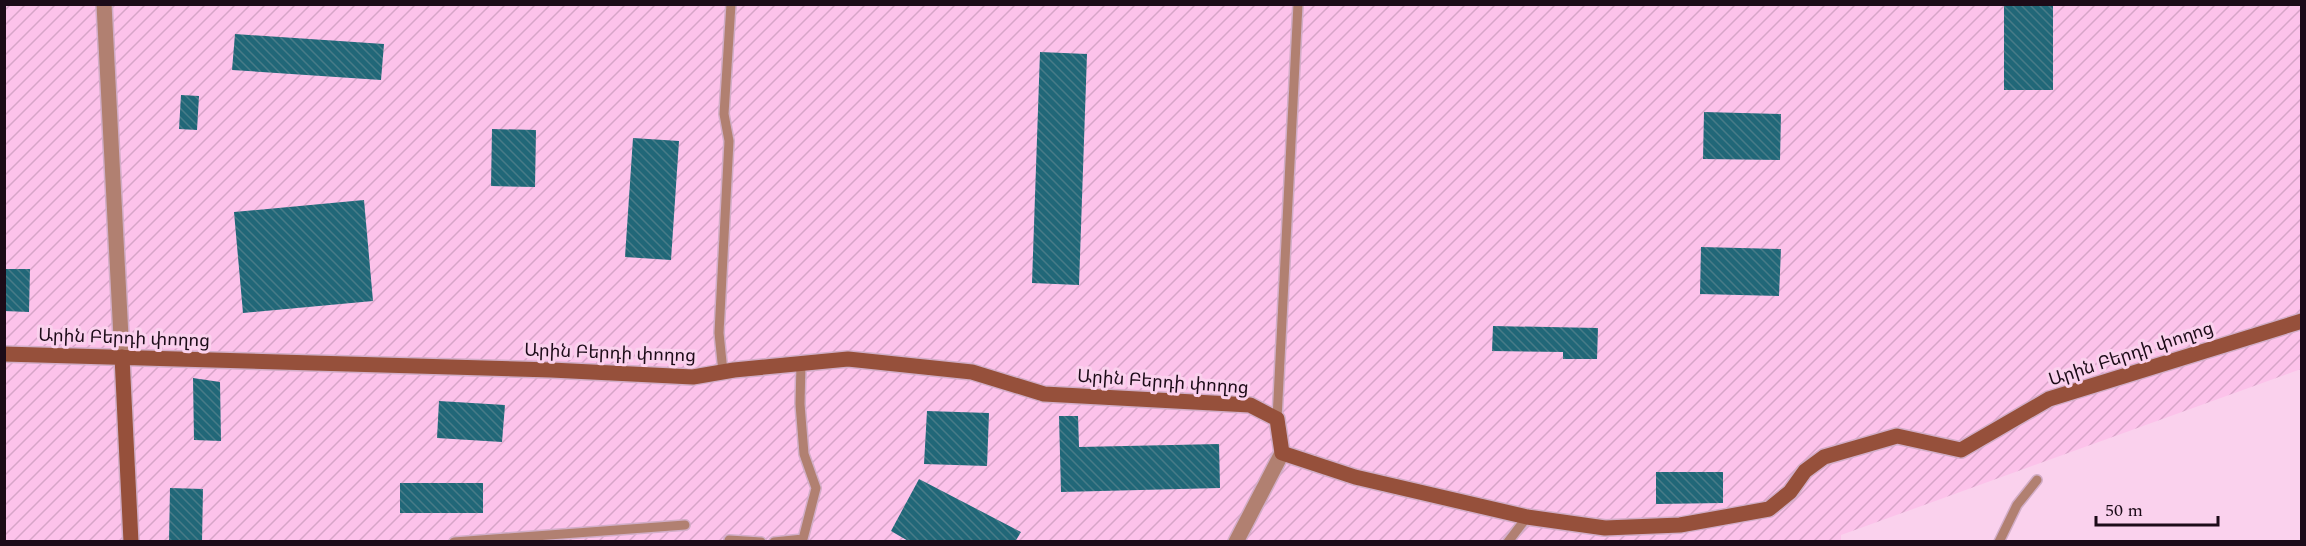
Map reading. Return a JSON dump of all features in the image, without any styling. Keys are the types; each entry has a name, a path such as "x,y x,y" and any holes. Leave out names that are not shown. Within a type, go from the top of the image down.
{"street":[{"path":"104,4 131,542"},
{"name":"Արին Բերդի փողոց","path":"1282,453 1355,477 1527,517 1605,528 1680,525 1769,510 1790,492 1805,471 1824,457 1897,436 1961,450 2049,399 2301,321"},
{"name":"Արին Բերդի փողոց","path":"4,354 551,370 693,377 848,359 904,363 972,372 1044,394 1250,405 1277,419"},
{"path":"1236,542 1282,453 1277,419"}],"lane":[{"path":"723,372 719,333 729,141 724,114 731,4"},
{"path":"1277,419 1298,4"},
{"path":"774,542 803,539 816,488 804,454 800,404 801,364"},
{"path":"1999,542 2016,505 2037,480"},
{"path":"1508,542 1527,517"},
{"path":"454,542 685,525"},
{"path":"729,540 761,542"}],"shaded area":[{"path":"4,5 2301,5 2301,369 1841,535 1841,541 5,541"}],"building":[{"path":"2004,4 2053,4 2053,90 2004,90"},
{"path":"235,34 384,44 381,80 232,70"},
{"path":"1040,52 1087,54 1079,285 1032,283"},
{"path":"181,95 199,96 197,130 179,129"},
{"path":"1704,112 1781,114 1780,160 1703,159"},
{"path":"492,129 536,130 535,187 491,186"},
{"path":"633,138 679,141 671,260 625,257"},
{"path":"364,200 373,301 243,313 234,212"},
{"path":"1701,247 1781,249 1779,296 1700,294"},
{"path":"4,269 30,269 29,312 4,311"},
{"path":"1493,326 1598,328 1597,359 1563,359 1563,352 1492,351"},
{"path":"193,378 220,382 221,441 194,440"},
{"path":"439,401 505,405 502,442 437,438"},
{"path":"927,411 989,413 987,466 924,464"},
{"path":"1059,416 1078,416 1079,447 1219,444 1220,488 1061,492"},
{"path":"1656,472 1723,472 1723,503 1656,504"},
{"path":"919,479 1021,532 1015,542 910,542 891,531"},
{"path":"400,483 483,483 483,513 400,513"},
{"path":"170,488 203,489 202,542 169,542"}]}
